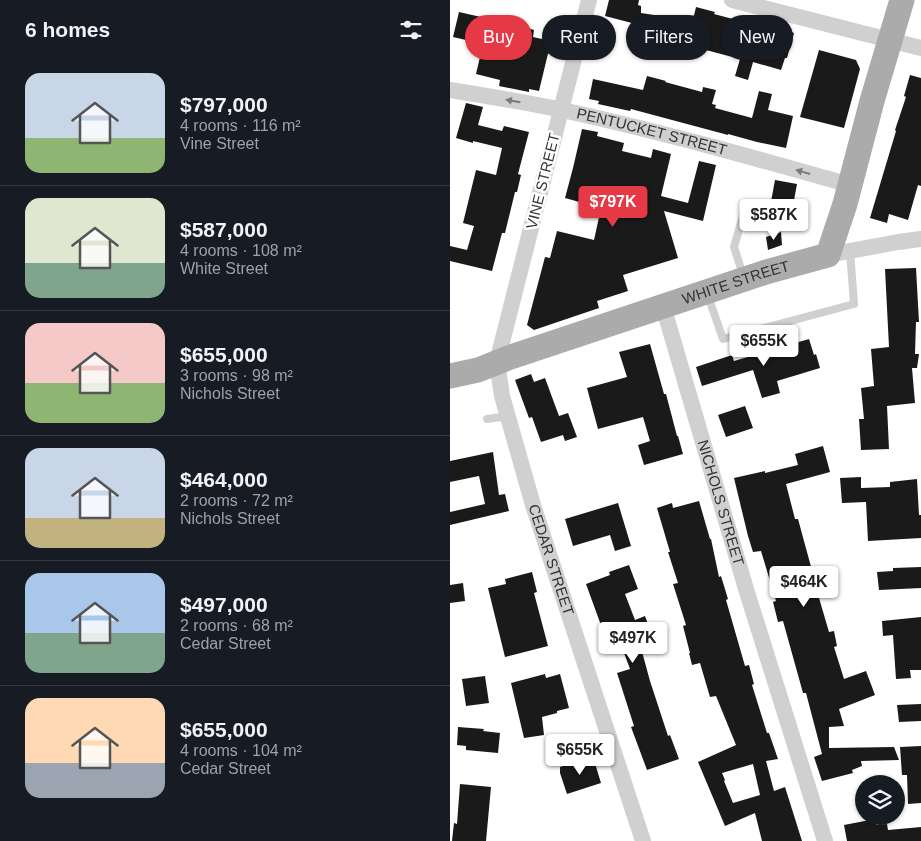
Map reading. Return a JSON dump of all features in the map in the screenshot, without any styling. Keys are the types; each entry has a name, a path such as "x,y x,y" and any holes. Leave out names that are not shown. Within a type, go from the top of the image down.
{"main road":[{"path":"839,253 845,204 902,0"},
{"name":"WHITE STREET","path":"450,376 478,370 766,272 839,253"}],"street":[{"name":"VINE STREET","path":"497,362 589,0"},
{"path":"732,0 921,48"},
{"name":"PENTUCKET STREET","path":"450,90 561,110 656,133 850,185"},
{"path":"839,253 921,239"},
{"name":"NICHOLS STREET","path":"662,306 746,589 825,841"},
{"name":"CEDAR STREET","path":"497,362 502,396 533,505 643,841"}],"lane":[{"path":"744,280 734,247 746,205"},
{"path":"707,292 723,339 854,304 839,253"},
{"path":"487,419 508,416"}],"building":[{"path":"609,0 639,0 638,5 641,6 641,13 654,15 626,15 626,21 616,19 616,15 605,15"},
{"path":"696,7 715,12 714,14 721,16 721,54 711,51 711,15 694,15"},
{"path":"459,12 472,15 465,15 465,40 453,37"},
{"path":"532,29 534,30 533,37 542,39 542,60 546,60 539,91 529,89 529,92 499,86 500,80 476,74 479,60 532,60"},
{"path":"819,50 856,60 860,69 844,128 800,117"},
{"path":"740,60 784,60 781,70 753,62 748,80 735,76"},
{"path":"910,75 921,78 921,186 918,185 908,220 889,214 887,223 870,218 906,97 904,96"},
{"path":"647,76 702,92 703,87 716,90 712,104 716,105 715,108 752,118 759,91 772,94 768,110 793,116 786,148 728,135 631,109 630,111 598,104 599,101 589,99 593,79 643,90"},
{"path":"466,103 483,107 478,125 502,131 504,126 529,132 518,174 521,175 517,192 515,192 505,233 502,233 492,271 450,261 450,246 467,250 474,226 463,223 476,170 496,175 502,148 456,138"},
{"path":"582,129 598,132 597,136 624,143 622,151 651,158 653,149 671,154 661,196 688,203 699,161 716,165 703,221 664,211 678,258 623,275 628,291 597,301 599,308 534,330 527,325 545,257 550,258 557,231 594,240 601,208 565,198"},
{"path":"775,180 797,184 790,222 768,218"},
{"path":"781,232 782,245 768,250 766,237"},
{"path":"916,268 919,322 916,322 915,354 919,354 917,368 912,368 915,403 887,406 889,449 861,450 859,419 864,419 861,388 874,386 871,349 889,347 885,269"},
{"path":"809,339 820,368 777,381 780,393 762,398 753,370 702,386 696,367 732,355 734,361"},
{"path":"650,344 683,454 644,465 638,445 650,441 643,417 598,429 587,388 627,377 619,352"},
{"path":"531,374 534,382 545,378 559,416 568,413 577,437 565,441 563,435 541,442 532,417 529,418 515,380"},
{"path":"745,406 753,428 726,437 718,415"},
{"path":"823,446 830,472 786,484 795,519 798,519 829,632 834,631 837,646 834,647 844,679 866,671 875,695 839,709 844,726 829,727 829,748 894,747 899,760 861,761 862,766 852,770 853,773 822,781 814,757 822,754 806,693 803,693 783,621 778,622 773,602 776,601 761,551 753,552 734,478 798,465 795,454"},
{"path":"493,452 499,495 505,494 509,511 450,525 450,512 485,504 479,476 450,482 450,461"},
{"path":"861,477 861,488 890,487 890,482 917,479 919,515 921,515 921,538 868,541 866,502 842,503 840,478"},
{"path":"699,501 711,539 719,577 721,576 728,599 726,600 745,666 749,665 754,684 752,685 767,733 769,733 778,759 766,761 774,791 785,787 802,841 762,841 755,813 725,826 698,762 736,745 716,696 710,697 700,663 692,665 683,626 686,625 673,584 678,583 657,508 672,503 673,508","holes":["753,764 760,795 733,803 722,773"]},
{"path":"618,503 631,546 615,551 610,535 573,546 565,519"},
{"path":"629,565 638,589 625,594 635,620 645,616 651,632 638,637 668,736 670,735 679,759 647,770 631,727 634,726 617,673 630,669 620,642 608,647 586,584 610,575 609,572"},
{"path":"921,567 921,588 879,590 877,572 893,571 893,568"},
{"path":"532,572 537,592 534,593 548,646 505,657 488,588 506,584 505,579"},
{"path":"463,583 465,601 450,603 450,585"},
{"path":"921,617 921,670 910,670 911,678 896,679 893,635 883,636 882,621"},
{"path":"545,674 546,678 560,674 569,708 542,717 544,735 524,738 511,683"},
{"path":"485,676 489,703 466,706 462,679"},
{"path":"921,704 921,721 899,722 897,705"},
{"path":"458,727 484,729 483,731 500,733 498,753 466,750 466,746 457,745"},
{"path":"921,746 921,803 908,804 907,775 902,775 900,747"},
{"path":"589,758 590,762 594,760 601,783 567,794 560,773 560,767"},
{"path":"460,784 491,787 486,841 452,841 454,823 457,824"},
{"path":"855,823 855,825 887,825 888,830 921,827 921,841 847,841 844,825"}]}
